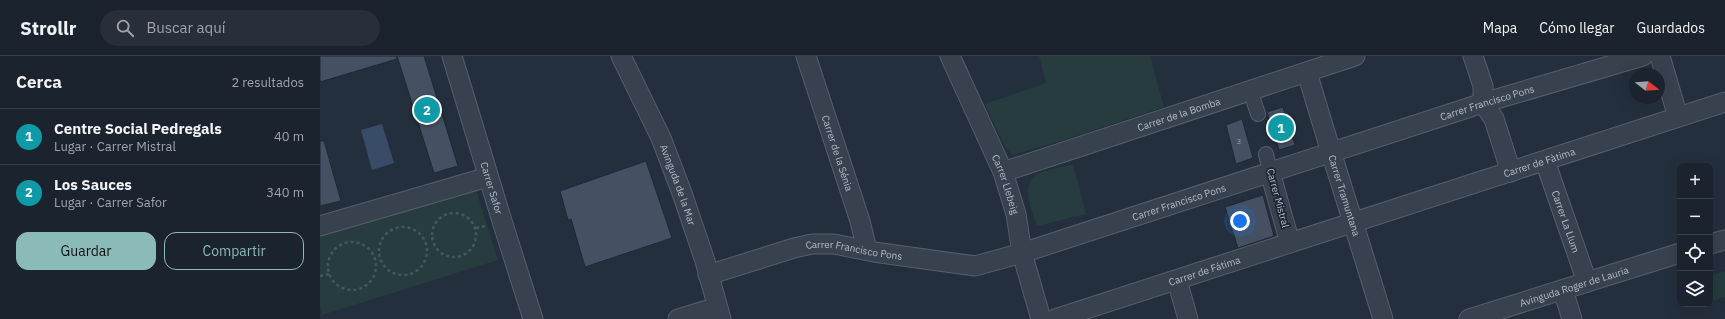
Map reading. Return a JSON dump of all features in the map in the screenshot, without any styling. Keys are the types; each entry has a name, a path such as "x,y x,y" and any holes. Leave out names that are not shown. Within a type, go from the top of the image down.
{"street":[{"name":"Carrer Safor","path":"452,56 488,177 533,319"},
{"name":"Avinguda de la Mar","path":"621,56 661,138 705,261 719,313"},
{"name":"Carrer de la Sénia","path":"806,56 860,222 867,250"},
{"name":"Carrer Llebeig","path":"950,56 1003,172 1016,214 1022,253 1041,319"},
{"name":"Carrer de la Bomba","path":"1003,172 1307,72 1324,61 1355,56"},
{"path":"1473,56 1482,86 1483,103 1494,119 1511,172"},
{"name":"Carrer Francisco Pons","path":"708,275 794,248 812,244 834,244 975,266 1022,253 1483,103 1643,56"},
{"path":"1660,56 1678,117"},
{"name":"Carrer Tramuntana","path":"1307,72 1330,152 1354,221 1382,319"},
{"path":"1250,90 1258,114"},
{"name":"Carrer de Fàtima","path":"1354,221 1511,172 1725,102"},
{"name":"Carrer Mistral","path":"1266,154 1290,243"},
{"name":"Carrer La Llum","path":"1545,161 1587,282"},
{"path":"320,226 488,177"},
{"name":"Carrer de Fátima","path":"1055,319 1354,221"},
{"path":"1713,243 1725,240"},
{"name":"Avinguda Roger de Lauria","path":"1469,319 1677,254"},
{"path":"1177,280 1188,319"},
{"path":"1562,290 1572,319"},
{"path":"678,319 719,313"}],"path":[{"path":"448,214 461,214 473,222 476,228 476,242 472,249 461,257 447,257 441,253 433,242 433,228 436,222 448,214"},
{"path":"406,227 413,229 419,232 426,244 426,256 420,267 414,272 406,275 397,274 390,271 380,258 380,244 387,232 393,229 406,227"},
{"path":"346,242 364,245 373,254 375,260 376,267 370,281 357,289 342,288 336,284 329,274 328,263 330,256 340,245 346,242"},
{"path":"426,244 433,242"},
{"path":"375,260 380,258"},
{"path":"320,276 329,274"}],"green space":[{"path":"1039,56 1150,56 1164,107 1013,155 1005,147 985,104 1046,83"},
{"path":"1073,164 1086,214 1037,226 1030,206 1028,192 1032,179 1041,172"},
{"path":"475,187 498,260 322,315 320,308 320,233"},
{"path":"1725,271 1725,297 1713,301 1713,275"}],"water":[{"path":"382,124 394,163 372,170 361,130"}],"building":[{"path":"320,56 397,56 397,59 320,82"},
{"path":"397,56 424,56 458,166 434,173"},
{"path":"1283,107 1295,145 1279,150 1267,112"},
{"path":"1242,119 1253,158 1236,164 1226,125"},
{"path":"320,141 324,141 341,201 320,206"},
{"path":"646,161 672,238 585,267 571,219 568,220 560,191"},
{"path":"1263,195 1274,236 1238,248 1225,207"}],"place":[{"name":"Los Sauces","path":"427,110"},
{"name":"Centre Social Pedregals","path":"1281,128"}]}
